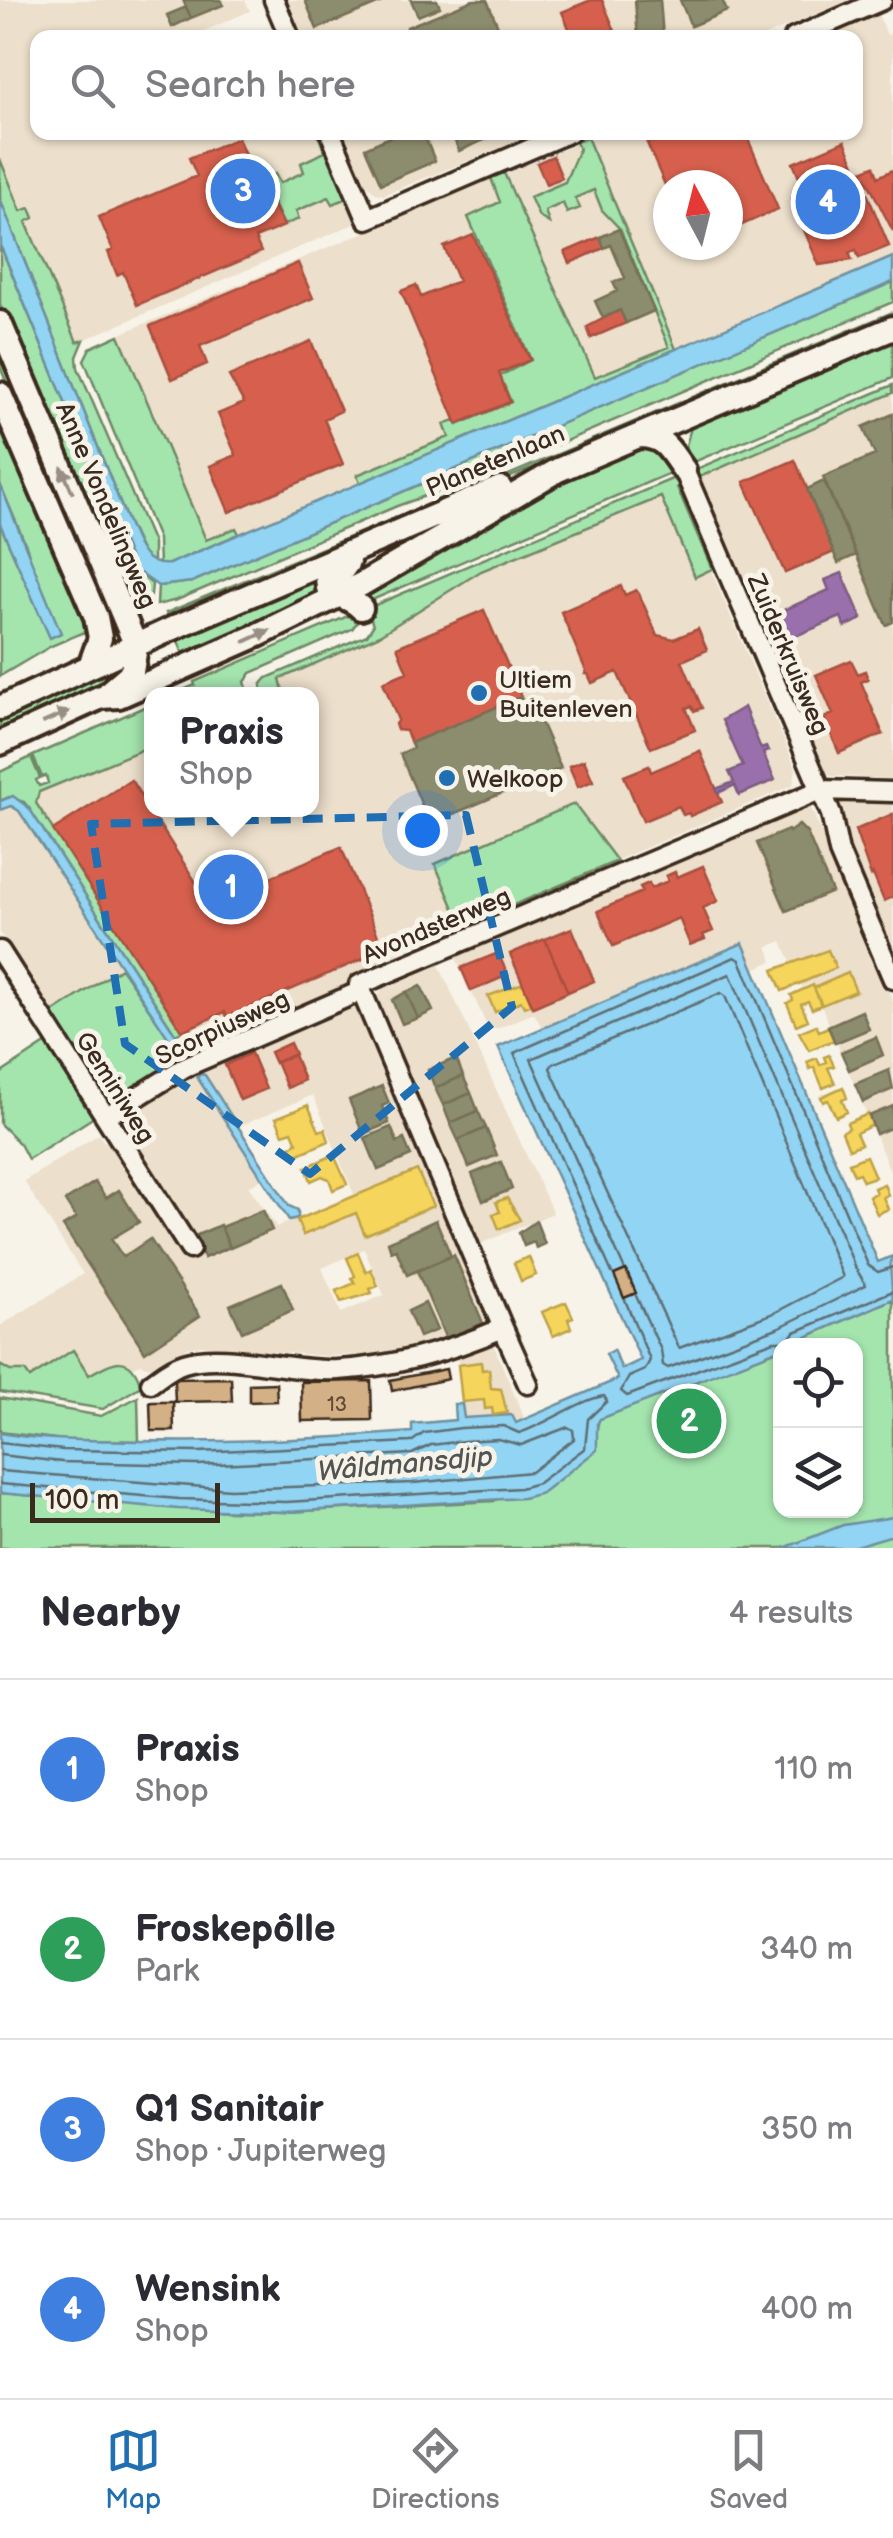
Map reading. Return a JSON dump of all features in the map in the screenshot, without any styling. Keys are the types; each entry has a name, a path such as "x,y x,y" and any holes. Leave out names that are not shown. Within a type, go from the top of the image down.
{"main road":[{"name":"Anne Vondelingweg","path":"0,324 122,611 130,656"},
{"name":"Planetenlaan","path":"0,743 101,697 120,696 168,675 352,589 558,470 893,324"},
{"name":"Planetenlaan","path":"0,708 90,666 130,656 180,626 893,324"},
{"path":"0,394 96,617 100,638 90,666"},
{"path":"684,470 677,434 687,416"},
{"path":"639,436 661,439 684,470"},
{"path":"389,569 410,546 409,536 400,532"},
{"path":"352,589 330,590 326,580 343,569 355,551"},
{"path":"122,611 142,626 180,626"},
{"path":"96,617 146,674 168,675"},
{"path":"101,697 122,684 130,656"}],"street":[{"path":"274,0 287,30"},
{"path":"813,30 882,0"},
{"path":"333,140 367,219 551,140"},
{"name":"Zuiderkruisweg","path":"684,470 834,823 839,852 893,979"},
{"path":"820,790 893,792"},
{"name":"Avondsterweg","path":"528,1384 359,985 820,790"},
{"name":"Geminiweg","path":"1,956 190,1249"},
{"name":"Scorpiusweg","path":"107,1116 184,1067 361,991"},
{"path":"151,1383 173,1367 196,1360 350,1369 450,1349 504,1328"}],"highlighted area":[{"path":"466,815 512,1007 310,1174 125,1044 91,824"}],"shaded area":[{"path":"0,0 245,0 250,11 206,30 30,30 30,140 321,140 356,223 60,350 0,199"},
{"path":"288,0 849,0 779,30 301,30"},
{"path":"878,14 887,35 893,33 893,257 187,557 96,344 586,140 863,140 863,30 839,30"},
{"path":"347,140 520,140 383,195 367,185"},
{"path":"893,393 893,779 831,776 824,770 699,476"},
{"path":"675,486 796,769 793,785 392,956 386,966 350,985 198,1050 185,1030 176,1035 36,803 38,792 144,749 144,817 319,817 319,687 277,687 280,679 378,636 463,581"},
{"path":"845,797 893,798 893,962 845,849 836,808"},
{"path":"11,806 19,811 121,968 52,1013 0,932 0,810"},
{"path":"808,807 893,1002 893,1178 812,983 802,987 782,941 767,947 773,961 754,969 742,943 542,1028 534,1013 496,1029 487,1026 455,956"},
{"path":"438,963 553,1213 480,1244 379,1004 378,995 385,986"},
{"path":"354,1003 491,1325 464,1339 355,1364 352,1355 200,1345 185,1348 187,1357 158,1369 140,1364 132,1368 113,1361 89,1375 30,1378 25,1371 2,1367 0,1326 83,1274 24,1181 99,1134 104,1142 110,1139 186,1257 196,1251 125,1131 127,1118 198,1070","holes":["201,1074 238,1127 313,1095 354,1194 277,1227 248,1186 263,1179 197,1078","364,1249 384,1295 341,1313 322,1268"]},
{"path":"491,1339 525,1420 515,1423 511,1415 463,1418 457,1353"}],"green space":[{"path":"320,140 326,140 350,197 333,204 329,197 296,211 299,219 284,225 266,187 270,176 275,174 280,183 304,172 301,163 325,152"},
{"path":"588,140 676,349 360,483 357,475 449,437 444,424 455,420 458,425 511,402 500,376 531,360 468,217 500,202 491,178 504,173 595,377 669,347 620,229 602,210 594,190 575,198 580,208 567,213 563,203 545,211 549,223 539,217 530,197 565,182 579,149 576,142"},
{"path":"0,159 21,211 30,208 34,218 26,222 77,342 84,340 77,357 78,368 153,543 153,563 143,555 128,523 0,199"},
{"path":"0,245 134,569 152,584 150,604 131,612 0,305"},
{"path":"893,282 893,302 490,473 397,506 177,600 157,605 158,586 192,582"},
{"path":"893,312 893,317 169,620 166,613 487,484"},
{"path":"893,332 893,378 689,464 685,449 692,424"},
{"path":"119,335 206,540 236,528 239,534 164,566 159,565 158,539 84,360 90,348"},
{"path":"0,342 117,618 110,621 0,367"},
{"path":"893,385 893,393 695,479 692,471"},
{"path":"0,415 89,630 51,646 0,676 0,524 50,637 27,548 0,484"},
{"path":"624,446 654,447 677,470 365,603 363,590"},
{"path":"679,476 683,485 677,487 712,569 695,577 661,497 481,571 378,636 280,679 282,687 261,687 267,678 367,635 373,626 368,608"},
{"path":"319,575 323,592 187,663 176,636"},
{"path":"355,613 358,621 352,629 251,673 245,682 247,687 190,687 194,682"},
{"path":"118,664 118,679 0,733 0,715"},
{"path":"144,707 144,749 39,792 36,803 182,1031 176,1035 29,808 9,797 0,801 0,772 31,757 40,778 36,780 39,786 48,783 33,756"},
{"path":"574,804 617,861 462,927 435,864"},
{"path":"121,968 173,1044 183,1042 197,1055 178,1064 166,1049 161,1052 171,1068 119,1100 104,1097 49,1015"},
{"path":"50,1041 95,1111 94,1117 28,1159 20,1144 0,1124 0,1074"},
{"path":"893,1299 893,1548 0,1548 0,1493 286,1512 494,1501 596,1433 599,1419 773,1352 773,1518 863,1518 863,1338 804,1338"},
{"path":"73,1350 89,1375 113,1363 126,1363 141,1386 103,1409 0,1392 0,1365 10,1371 25,1371 30,1378"},
{"path":"138,1397 139,1441 63,1440 0,1432 0,1398 101,1416"}],"water":[{"path":"0,199 135,538 147,558 160,564 169,564 893,257 893,282 192,582 158,586 134,569 1,247"},
{"path":"0,484 61,633 50,638 0,524"},
{"path":"13,796 29,808 181,1043 173,1045 19,811 11,806 0,810 0,801"},
{"name":"Wâldmansdjip","path":"743,943 878,1262 893,1256 893,1299 804,1338 773,1338 773,1352 600,1419 597,1450 542,1493 523,1498 286,1512 178,1509 0,1493 0,1433 51,1439 171,1441 412,1432 412,1424 455,1420 454,1404 462,1404 464,1418 512,1415 516,1423 618,1379 606,1354 613,1350 622,1369 641,1360 498,1047"},
{"path":"201,1074 289,1206 298,1210 298,1218 289,1220 197,1077"},
{"path":"893,1517 893,1535 849,1548 784,1548 843,1525"}],"building: Homes":[{"path":"828,950 836,968 782,991 773,970"},
{"path":"848,973 856,991 822,1005 814,988"},
{"path":"523,983 533,1007 524,1007 521,1001 495,1012 488,996"},
{"path":"813,985 821,1005 812,1009 808,1001 801,1004 808,1020 796,1025 787,1003 793,1000 791,995"},
{"path":"816,1025 819,1031 828,1027 834,1040 809,1050 799,1032"},
{"path":"829,1055 834,1066 828,1068 835,1083 823,1088 814,1067 810,1069 807,1062 817,1058 820,1065"},
{"path":"843,1087 847,1098 842,1100 847,1112 836,1117 828,1100 823,1102 821,1097"},
{"path":"308,1105 319,1131 325,1129 329,1141 294,1156 290,1147 297,1143 292,1131 283,1134 276,1118"},
{"path":"868,1114 873,1125 856,1133 861,1144 849,1149 842,1132 849,1128 847,1123"},
{"path":"334,1155 347,1184 333,1190 329,1179 322,1176 311,1181 306,1167"},
{"path":"866,1156 875,1177 863,1181 859,1173 854,1175 849,1163"},
{"path":"417,1170 433,1206 365,1235 356,1213 303,1235 297,1220"},
{"path":"884,1184 888,1195 883,1197 888,1209 877,1214 869,1196 876,1193 874,1188"},
{"path":"507,1198 520,1220 499,1229 493,1214 500,1212 496,1202"},
{"path":"358,1253 366,1272 371,1269 378,1286 370,1289 372,1293 341,1302 336,1291 355,1283 347,1258"},
{"path":"529,1257 536,1275 521,1281 514,1263"},
{"path":"566,1302 573,1317 568,1319 571,1328 553,1336 542,1312"},
{"path":"481,1362 482,1370 489,1369 491,1388 501,1389 507,1413 493,1415 492,1408 485,1409 484,1400 462,1402 458,1365"}],"building: Shops":[{"path":"591,0 602,0 615,30 570,30 562,12"},
{"path":"239,140 260,190 265,188 284,226 255,238 261,252 137,305 123,272 117,275 108,252 113,250 99,217 197,176 189,158"},
{"path":"653,140 748,140 778,209 743,224 743,170 659,170 647,143"},
{"path":"845,141 889,246 859,258 856,250 849,253 852,260 819,265 791,199 805,192 793,163"},
{"path":"553,156 562,178 546,184 537,163"},
{"path":"874,166 878,177 893,170 893,231 862,171"},
{"path":"473,235 530,360 499,373 510,402 457,424 401,291 416,285 421,297 458,281 444,247"},
{"path":"600,237 604,248 570,263 565,252"},
{"path":"298,263 313,298 200,346 207,364 172,379 150,326"},
{"path":"620,310 626,323 591,338 587,327"},
{"path":"311,341 341,411 324,419 343,464 229,512 210,466 236,455 218,414 244,403 229,376"},
{"path":"795,460 834,552 785,573 744,482"},
{"path":"621,586 625,595 636,590 639,594 657,635 674,639 698,629 707,650 682,661 702,708 686,708 695,730 651,748 617,672 592,683 585,674 561,612"},
{"path":"484,610 521,697 411,743 406,731 397,730 398,720 383,682 407,672 397,647"},
{"path":"851,660 858,674 865,671 868,679 861,682 883,734 839,753 824,718 833,714 816,675"},
{"path":"700,751 722,802 690,816 683,815 679,806 643,821 624,776 649,766 651,772"},
{"path":"584,760 593,781 578,787 569,766"},
{"path":"131,780 144,800 144,817 154,817 209,903 219,900 215,889 243,876 247,887 341,847 384,950 227,1017 225,1012 182,1031 53,830"},
{"path":"893,814 893,897 884,901 855,830"},
{"path":"703,866 718,901 703,908 713,931 703,935 705,939 690,945 679,918 613,946 598,911 642,892 640,887 649,883 651,888 668,881 666,876 675,872 677,877"},
{"path":"572,928 594,981 568,992 545,939"},
{"path":"545,939 568,992 533,1007 510,954"},
{"path":"498,953 508,975 471,991 461,968"},
{"path":"290,1043 295,1054 275,1063 270,1052"},
{"path":"251,1053 266,1089 240,1100 225,1065"},
{"path":"294,1055 304,1080 287,1088 276,1062"}],"building: Offices":[{"path":"842,573 862,619 845,627 841,617 791,638 782,618 784,610 829,590 825,580"},
{"path":"744,707 761,749 766,747 768,751 763,753 775,780 739,795 735,785 718,793 716,789 734,782 729,772 743,766 722,720"}],"building: Industry":[{"path":"183,0 221,0 223,5 191,18"},
{"path":"305,0 378,0 380,3 317,29"},
{"path":"411,0 437,0 440,7 418,16"},
{"path":"473,0 487,0 500,30 408,30 407,27"},
{"path":"660,0 662,30 637,30 635,1"},
{"path":"680,0 722,0 727,11 691,26"},
{"path":"186,7 191,18 172,27 167,15"},
{"path":"383,140 426,140 435,161 381,184 365,148"},
{"path":"454,140 484,140 459,151"},
{"path":"619,229 654,311 626,323 620,310 603,318 595,301 617,291 613,282 625,278 611,245 604,248 600,237"},
{"path":"893,414 893,622 886,625 823,477 875,455 863,427"},
{"path":"824,481 856,555 838,563 807,489"},
{"path":"521,697 523,702 531,699 561,768 430,824 400,754 413,748 411,743"},
{"path":"799,825 807,833 832,892 786,911 757,843"},
{"path":"421,986 433,1011 418,1018 406,992"},
{"path":"406,992 418,1018 402,1024 392,1000"},
{"path":"862,1011 869,1029 835,1043 828,1026"},
{"path":"876,1037 883,1055 849,1070 841,1052"},
{"path":"456,1058 463,1076 435,1088 428,1070"},
{"path":"889,1070 893,1089 863,1102 855,1084"},
{"path":"463,1076 471,1093 443,1105 435,1088"},
{"path":"382,1086 389,1103 382,1106 389,1123 363,1134 349,1100"},
{"path":"471,1093 478,1111 450,1123 443,1105"},
{"path":"893,1106 893,1127 876,1134 869,1116"},
{"path":"478,1111 486,1128 458,1140 450,1123"},
{"path":"391,1127 397,1142 404,1139 411,1156 378,1170 365,1138"},
{"path":"486,1128 497,1155 469,1167 458,1140"},
{"path":"501,1162 512,1189 483,1201 472,1174"},
{"path":"95,1182 106,1198 119,1190 139,1222 111,1239 123,1257 150,1239 200,1316 145,1352 63,1226 76,1218 65,1201"},
{"path":"263,1210 272,1230 230,1248 221,1227"},
{"path":"436,1220 451,1256 407,1275 396,1249 391,1251 388,1242"},
{"path":"536,1221 545,1244 536,1248 534,1242 524,1246 519,1233"},
{"path":"220,1225 230,1247 204,1258 195,1236"},
{"path":"454,1255 483,1323 446,1339 417,1271"},
{"path":"282,1283 293,1310 242,1332 230,1305"},
{"path":"425,1303 437,1330 419,1337 408,1311"}],"building: Other":[{"path":"626,1270 636,1293 624,1298 614,1275"},
{"path":"446,1369 448,1379 392,1391 390,1380"},
{"path":"231,1378 232,1401 175,1402 174,1379"},
{"path":"371,1381 372,1420 302,1421 301,1382"},
{"path":"276,1383 277,1401 249,1402 249,1384"},
{"path":"150,1402 173,1402 174,1431 151,1431"}],"place":[{"name":"Q1 Sanitair","path":"243,191"},
{"name":"Wensink","path":"828,202"},
{"name":"Ultiem Buitenleven","path":"479,693"},
{"name":"Welkoop","path":"447,778"},
{"name":"Praxis","path":"231,887"},
{"name":"Froskepôlle","path":"689,1421"}]}
